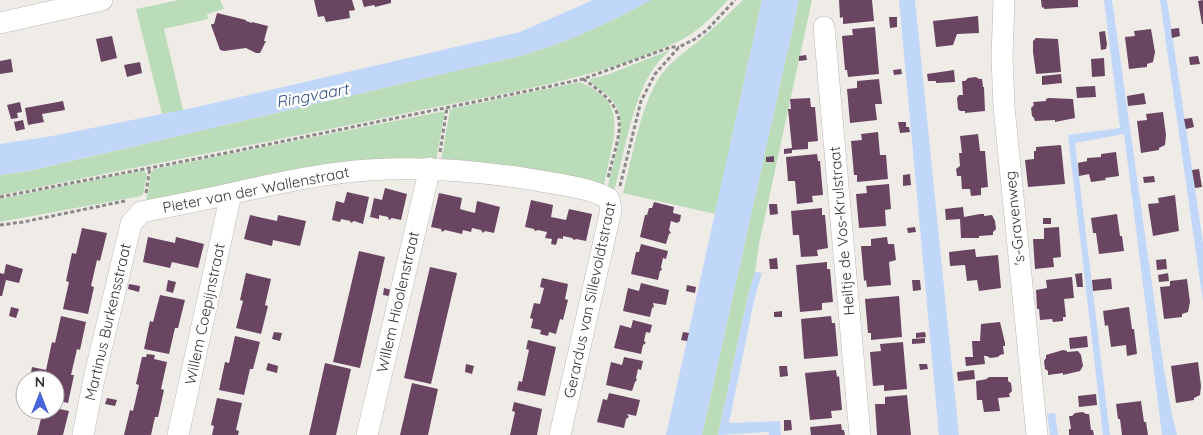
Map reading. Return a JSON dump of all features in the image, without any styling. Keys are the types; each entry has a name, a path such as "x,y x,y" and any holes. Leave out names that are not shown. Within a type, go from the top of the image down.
{"street":[{"path":"0,23 102,0"},
{"name":"'s-Gravenweg","path":"1004,0 1002,57 1004,107 1037,435"},
{"name":"Heiltje de Vos-Krulstraat","path":"824,27 860,435"},
{"name":"Pieter van der Wallenstraat","path":"140,210 317,176 367,170 430,168 520,178 580,189 607,197"},
{"name":"Willem Hioolenstraat","path":"367,435 430,168"},
{"name":"Willem Coepijnstraat","path":"178,435 231,194"},
{"name":"Gerardus van Sillevoldtstraat","path":"560,435 610,210 607,197"},
{"name":"Martinus Burkensstraat","path":"83,435 131,224 140,210"}],"path":[{"name":"Gerardus van Sillevoldtstraat","path":"607,197 618,192 641,101 656,74 679,47 707,30 735,0"},
{"path":"0,197 583,79 670,47 679,47"},
{"path":"583,79 605,94 614,106 620,119 607,197"},
{"path":"430,168 439,161 447,108"},
{"path":"140,210 145,198 150,167"},
{"path":"0,225 130,200 138,203 140,210"}],"green space":[{"path":"179,0 220,0 224,9 207,14 208,19 164,29 183,110 162,114 136,9"},
{"path":"651,0 728,0 704,24 683,39 644,56 581,76 516,91 0,195 0,175 29,171 520,56 587,32"},
{"path":"743,0 762,0 715,214 623,193 644,111 657,81 674,61"},
{"path":"799,0 812,0 759,244 755,272 747,300 718,435 702,435"},
{"path":"670,50 654,67 643,87 633,116 614,192 607,190 619,136 620,118 614,103 591,83 590,79 609,74"},
{"path":"580,82 600,94 611,107 614,115 614,135 603,189 441,161 450,109"},
{"path":"445,111 436,161 145,207 151,173 154,169"},
{"path":"144,170 147,175 141,196 0,222 0,199"}],"water":[{"name":"Ringvaart","path":"593,0 651,0 587,32 520,56 28,171 0,175 0,144 52,136 197,107 520,32"},
{"path":"762,0 799,0 702,435 666,435"},
{"path":"899,0 915,0 959,435 939,435"},
{"path":"1104,0 1112,0 1164,370 1177,435 1162,435 1124,134 1075,143 1110,435 1103,435 1068,135 1120,128"},
{"path":"1160,0 1167,0 1203,243 1203,302"},
{"path":"755,272 762,273 754,301 729,423 780,421 781,435 769,435 768,432 718,435 747,300"},
{"path":"1055,413 1058,435 1050,435 1047,414"}],"building":[{"path":"314,0 352,0 355,10 349,11 350,18 326,22 324,16 318,17"},
{"path":"362,0 391,0 391,3 375,7 374,5 364,7"},
{"path":"839,0 872,0 874,21 843,24 843,17 840,18"},
{"path":"1041,0 1078,0 1078,7 1044,9 1044,7 1042,8"},
{"path":"1203,0 1203,24 1202,24 1198,1"},
{"path":"217,13 268,26 264,41 266,41 260,53 246,48 220,50 211,25 214,24"},
{"path":"978,16 979,33 957,34 953,45 936,47 933,21"},
{"path":"889,17 897,17 897,27 890,28"},
{"path":"875,27 879,74 848,77 847,70 845,70 842,36 853,35 852,29"},
{"path":"1179,28 1180,36 1172,38 1171,29"},
{"path":"1151,29 1155,52 1153,62 1147,64 1147,67 1129,69 1125,37 1135,36 1134,31"},
{"path":"1105,31 1106,49 1101,50 1099,32"},
{"path":"112,36 117,58 101,62 96,39"},
{"path":"1036,38 1058,39 1061,72 1036,74 1033,41"},
{"path":"806,55 807,60 799,61 799,56"},
{"path":"1198,56 1200,64 1190,65 1189,57"},
{"path":"1104,58 1105,76 1092,77 1091,59"},
{"path":"11,59 13,72 0,74 0,61"},
{"path":"140,62 142,73 127,77 124,65"},
{"path":"901,69 902,74 894,75 893,70"},
{"path":"954,70 955,82 936,83 936,81 928,81 927,74"},
{"path":"1061,74 1062,83 1042,85 1042,76"},
{"path":"976,77 982,79 985,111 965,113 965,111 958,109 957,98 959,95 963,95 962,81"},
{"path":"879,79 882,104 875,104 877,120 850,123 847,89 857,88 857,81"},
{"path":"1095,86 1096,97 1077,98 1076,87"},
{"path":"1144,93 1146,104 1128,106 1127,96"},
{"path":"810,98 811,107 815,107 818,141 808,142 808,149 792,150 792,153 784,154 784,149 792,148 788,109 791,109 790,99"},
{"path":"1049,98 1073,99 1075,118 1055,122 1055,120 1035,121 1031,108 1034,105 1033,102 1046,101"},
{"path":"63,101 65,110 42,114 44,122 28,125 25,108"},
{"path":"20,102 22,112 17,113 18,118 11,119 7,105"},
{"path":"1163,112 1166,135 1165,145 1159,148 1159,150 1141,153 1137,121 1147,120 1146,114"},
{"path":"1192,118 1194,127 1186,129 1184,119"},
{"path":"23,120 25,129 16,131 14,122"},
{"path":"898,122 906,122 906,127 909,127 910,132 900,133"},
{"path":"878,132 880,155 886,155 888,179 857,182 857,175 854,175 851,141 862,140 861,134"},
{"path":"978,134 980,151 985,151 988,187 981,188 981,195 971,196 970,189 962,189 961,176 957,176 956,169 960,166 959,153 962,153 960,136"},
{"path":"1061,145 1065,184 1028,187 1025,160 1034,159 1036,147"},
{"path":"1116,152 1119,176 1091,182 1089,174 1079,176 1078,163 1087,161 1087,158 1101,157 1101,154"},
{"path":"817,154 818,161 820,161 823,195 812,196 813,202 797,204 795,181 788,181 786,157"},
{"path":"774,156 774,162 766,162 766,157"},
{"path":"1199,169 1202,187 1195,188 1192,170"},
{"path":"910,174 911,185 903,186 903,175"},
{"path":"1154,176 1155,182 1144,183 1143,177"},
{"path":"889,184 891,209 885,210 886,226 859,228 856,194 867,193 866,186"},
{"path":"385,188 407,194 401,220 392,218 389,220 388,217 379,215 379,219 370,217 374,198 382,200"},
{"path":"347,192 369,197 363,224 354,221 351,223 341,219 340,222 332,220 336,201 344,203"},
{"path":"439,193 462,198 460,209 475,213 477,201 500,207 494,233 485,231 483,233 481,230 472,228 471,232 463,230 462,234 445,230 442,232 441,229 431,227"},
{"path":"1175,195 1179,231 1153,236 1148,204 1159,203 1158,198"},
{"path":"531,200 553,205 551,217 566,220 569,209 592,214 586,241 574,240 563,236 563,239 558,238 556,245 551,244 552,239 545,238 547,232 535,231 525,227"},
{"path":"654,202 674,207 673,213 681,215 680,221 677,223 671,221 669,230 671,233 666,244 640,237 645,215 647,215 649,208 652,208"},
{"path":"769,204 777,204 778,214 770,215"},
{"path":"963,207 964,217 980,214 984,214 984,216 992,215 996,229 993,235 979,236 979,238 961,238 960,219 946,220 945,209"},
{"path":"822,208 822,215 825,215 828,248 817,250 818,256 801,257 799,235 793,235 791,211"},
{"path":"1117,214 1124,251 1099,254 1096,233 1093,233 1091,218"},
{"path":"250,215 277,221 278,215 306,221 300,246 273,240 272,246 244,239"},
{"path":"1043,218 1051,218 1051,224 1043,224"},
{"path":"915,227 916,232 908,233 907,228"},
{"path":"1059,227 1061,257 1053,258 1054,267 1035,269 1033,239 1044,239 1044,228"},
{"path":"82,228 107,233 100,261 97,260 91,286 94,287 88,314 63,309 69,282 66,281 72,253 76,254"},
{"path":"148,237 175,243 176,237 204,244 198,268 172,262 170,268 143,262"},
{"path":"887,237 888,244 894,244 896,260 889,262 891,285 867,287 866,280 864,281 861,246 871,246 871,239"},
{"path":"641,244 668,251 666,259 663,258 662,270 658,280 631,274 636,252 639,252"},
{"path":"975,249 976,257 998,255 1001,288 979,291 977,280 967,281 965,265 950,266 949,252"},
{"path":"359,251 385,257 360,368 333,362"},
{"path":"777,258 778,269 770,269 769,259"},
{"path":"1166,259 1167,269 1157,270 1156,260"},
{"path":"827,262 827,269 830,269 833,302 822,303 822,310 800,312 796,265"},
{"path":"6,264 23,269 19,283 6,280 2,296 0,296 0,273 4,274"},
{"path":"430,267 457,273 431,384 404,378"},
{"path":"246,273 271,279 265,305 268,306 261,334 236,328 243,301 240,300"},
{"path":"1082,273 1083,287 1077,287 1075,274"},
{"path":"1168,273 1169,281 1159,282 1158,275"},
{"path":"1072,277 1074,298 1064,299 1066,317 1063,317 1063,321 1053,322 1052,319 1040,320 1039,309 1037,309 1036,290 1047,288 1046,280"},
{"path":"542,278 568,284 565,299 568,300 563,320 560,319 556,334 549,332 548,336 540,334 541,330 531,328 533,319 530,318 534,303 540,304 544,288 540,287"},
{"path":"1111,278 1112,289 1093,291 1092,280"},
{"path":"1187,279 1190,302 1188,312 1182,314 1182,317 1164,319 1160,287 1170,286 1170,281"},
{"path":"168,280 176,282 173,293 166,291"},
{"path":"912,280 920,280 921,290 913,291"},
{"path":"641,283 669,290 666,305 653,303 654,307 650,317 623,311 628,288 639,291"},
{"path":"129,284 140,286 139,292 128,289"},
{"path":"687,285 696,287 695,293 686,291"},
{"path":"384,288 391,290 389,296 383,295"},
{"path":"160,295 185,300 178,328 175,328 169,354 144,349 150,321 153,322"},
{"path":"899,296 902,337 871,340 871,333 868,333 865,299"},
{"path":"11,307 19,309 16,318 9,316"},
{"path":"1129,307 1137,354 1127,356 1126,345 1111,347 1108,325 1105,326 1103,311"},
{"path":"782,311 782,317 774,317 774,312"},
{"path":"61,316 86,322 80,350 77,349 71,375 74,375 68,403 65,402 65,370 46,370 52,342 55,343"},
{"path":"831,316 832,323 835,323 838,356 804,359 801,319"},
{"path":"633,320 652,325 650,333 646,332 644,341 646,343 643,345 641,354 614,348 620,325 631,328"},
{"path":"1000,322 1005,343 1005,346 1003,346 1004,354 990,358 984,356 985,364 966,366 965,357 973,357 972,341 980,341 981,324"},
{"path":"274,332 282,333 280,341 272,339"},
{"path":"683,332 689,333 687,341 681,340"},
{"path":"925,332 926,337 916,338 916,333"},
{"path":"235,336 260,342 253,369 250,369 244,395 219,390 225,362 229,363"},
{"path":"1087,336 1088,347 1070,349 1069,338"},
{"path":"925,338 925,343 912,344 912,339"},
{"path":"528,340 556,347 545,396 517,390 519,381 522,382 529,350 526,349"},
{"path":"903,342 907,389 884,391 884,385 873,386 870,352 881,351 880,344"},
{"path":"1063,350 1067,352 1078,351 1081,355 1083,366 1080,371 1063,375 1063,373 1048,375 1044,361 1046,355"},
{"path":"147,354 155,355 154,359 167,362 161,389 164,390 158,417 155,417 151,435 124,435 130,410 133,411 139,385 136,384 142,357 146,357"},
{"path":"624,357 643,361 641,370 638,369 637,380 632,391 606,385 611,362 622,365"},
{"path":"1198,362 1201,386 1200,395 1194,398 1194,400 1176,403 1171,366"},
{"path":"268,363 278,366 277,373 266,370"},
{"path":"325,363 351,369 336,435 309,435"},
{"path":"466,364 474,366 472,374 465,372"},
{"path":"919,364 927,364 928,369 920,370"},
{"path":"779,366 787,366 788,376 780,377"},
{"path":"32,367 46,370 32,370"},
{"path":"836,370 837,377 839,376 842,410 831,411 832,418 810,420 805,373"},
{"path":"974,370 975,379 958,381 957,372"},
{"path":"990,377 1008,377 1012,391 1009,394 1010,397 998,398 1000,411 984,412 982,400 977,400 976,381"},
{"path":"412,383 438,389 428,435 400,435"},
{"path":"609,393 640,400 636,416 627,414 629,417 626,419 624,428 597,422 603,399 607,400"},
{"path":"1096,394 1097,405 1079,407 1078,396"},
{"path":"907,395 911,435 877,435 875,404 885,404 885,397"},
{"path":"107,398 117,400 115,406 105,404"},
{"path":"217,398 242,403 236,430 239,431 238,435 212,435 214,426 211,425"},
{"path":"1141,401 1148,435 1122,435 1116,404"},
{"path":"514,402 542,409 537,435 510,435 515,412 512,411"},
{"path":"65,410 69,411 63,435 37,435 41,420 65,420"},
{"path":"1083,412 1089,414 1091,430 1093,430 1094,435 1069,435 1069,429 1071,429 1069,416"},
{"path":"784,420 791,420 792,430 784,431"},
{"path":"841,424 845,435 811,435 810,427"}]}
